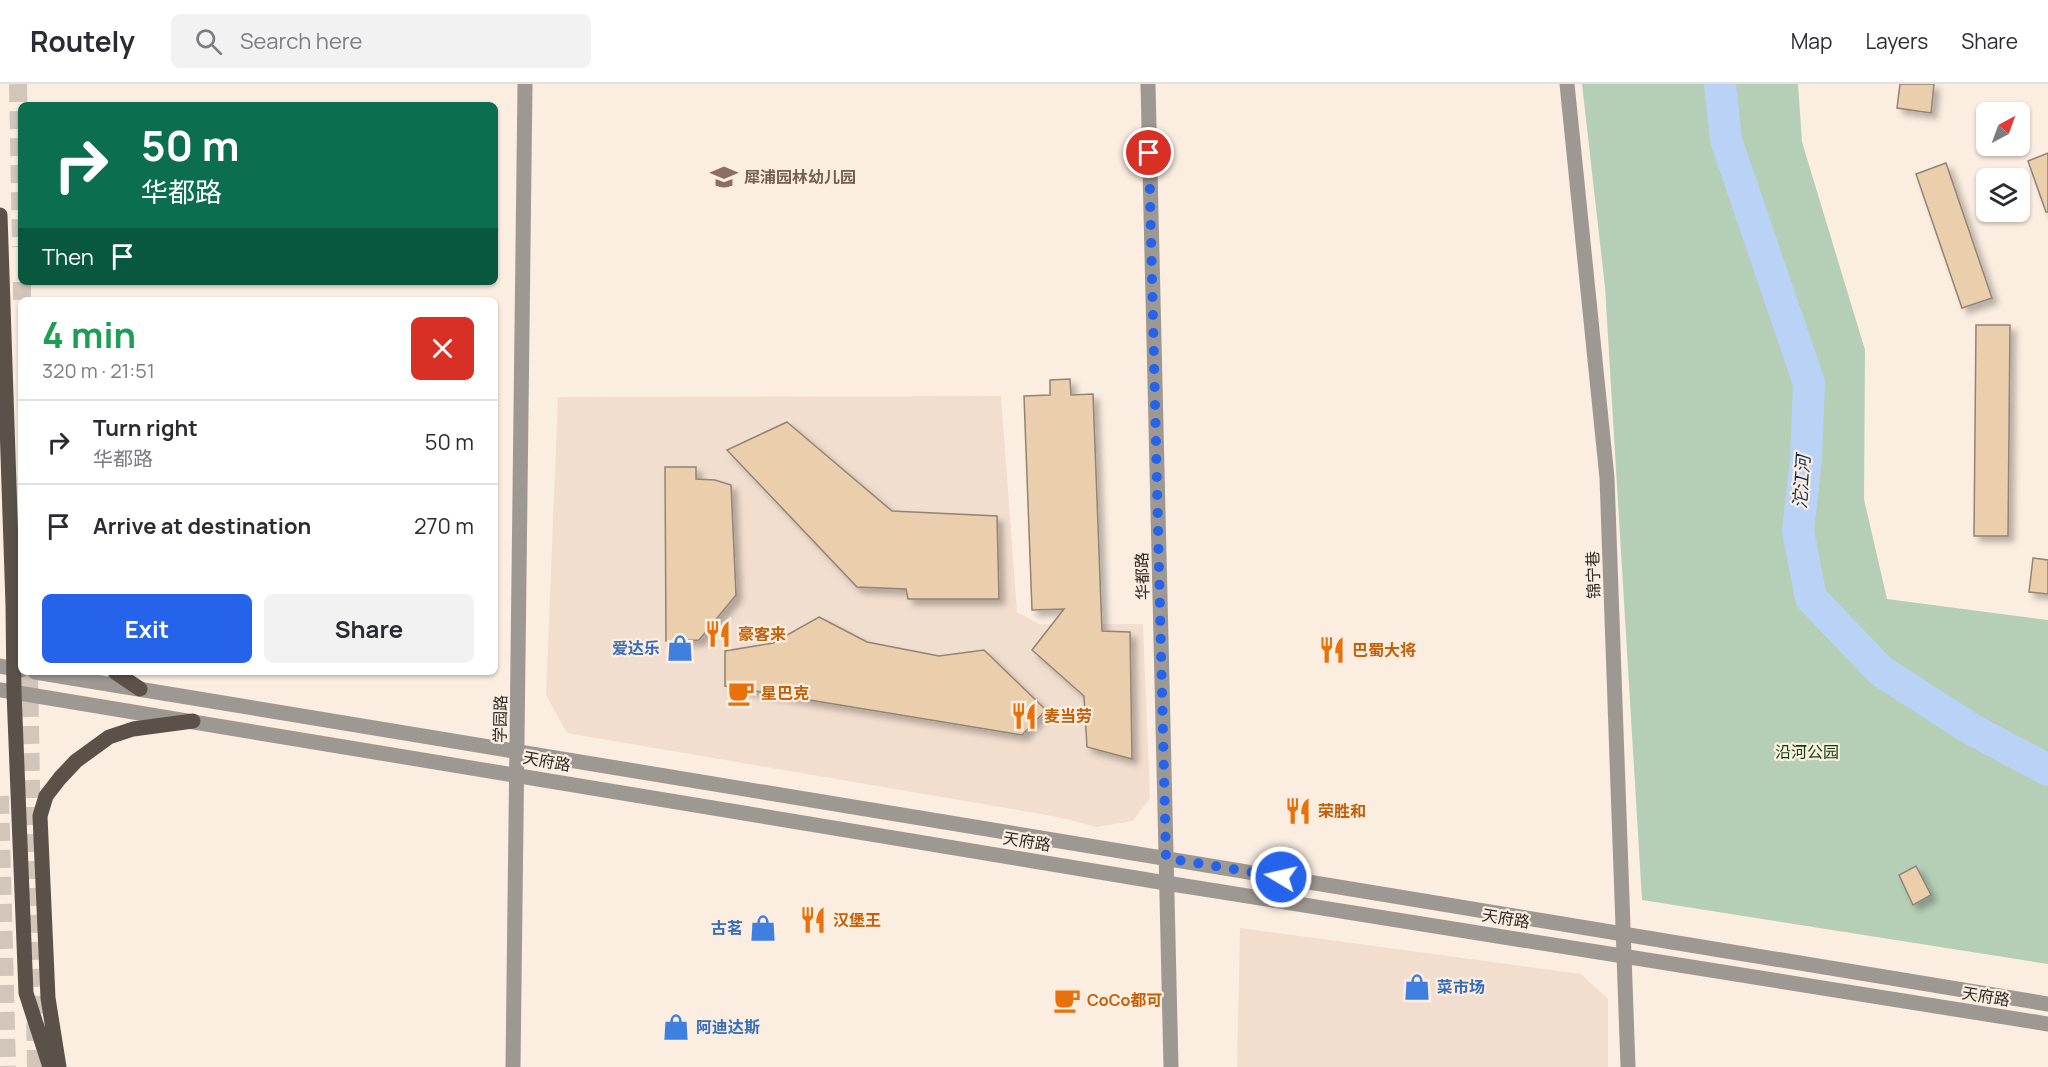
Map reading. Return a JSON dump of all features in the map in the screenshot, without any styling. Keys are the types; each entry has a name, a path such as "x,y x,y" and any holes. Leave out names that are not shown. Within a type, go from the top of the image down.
{"main road":[{"path":"0,215 13,586 12,668 7,691 26,993 50,1067"},
{"path":"10,496 18,521"},
{"path":"13,586 18,568"},
{"path":"119,675 140,689"},
{"path":"59,1067 48,998 40,816 46,796 76,761 109,737 133,729 193,721"}],"street":[{"name":"学园路","path":"513,1067 525,84"},
{"name":"华都路","path":"1148,84 1171,1067"},
{"name":"锦宁巷","path":"1567,84 1608,478 1628,1067"},
{"name":"天府路","path":"54,675 2048,1004"},
{"name":"天府路","path":"7,691 1166,883 2048,1024"}],"shaded area":[{"path":"1001,396 1017,612 1039,624 1143,624 1150,798 1133,821 1097,827 1053,816 567,733 546,695 558,397"},
{"name":"菜市场","path":"1240,928 1581,974 1608,999 1608,1067 1237,1067"}],"green space":[{"name":"沿河公园","path":"1582,84 1798,84 1802,142 1865,350 1864,499 1887,599 2048,620 2048,964 1642,900 1605,287"}],"building":[{"path":"1900,84 1934,84 1931,113 1897,108"},
{"path":"2048,153 2048,212 2046,212 2028,161"},
{"path":"1946,163 1992,298 1962,308 1916,174"},
{"path":"1976,325 2010,325 2008,536 1974,536"},
{"path":"1070,379 1071,395 1093,394 1102,631 1130,632 1132,759 1087,747 1084,696 1032,650 1064,609 1032,610 1024,396 1050,395 1050,380"},
{"path":"787,422 892,511 997,516 999,599 908,599 906,589 857,587 727,450"},
{"path":"665,467 696,467 696,479 715,480 731,485 736,595 699,640 666,641"},
{"path":"2033,558 2048,560 2048,594 2029,592"},
{"path":"819,617 867,642 939,656 984,650 1046,710 1022,735 725,686 725,651 773,643"},
{"path":"1916,866 1931,895 1913,905 1899,875"}],"waterway":[{"name":"沱江河","path":"1720,84 1726,140 1809,383 1806,459 1798,531 1811,598 1881,671 1971,729 2048,770"}],"tunnel":[{"path":"18,84 18,102"},
{"path":"22,285 22,297"},
{"path":"29,675 36,1067"},
{"path":"0,796 7,1067"}],"place":[{"name":"犀浦园林幼儿园","path":"724,177"},
{"name":"豪客来","path":"718,634"},
{"name":"爱达乐","path":"680,648"},
{"name":"巴蜀大将","path":"1332,650"},
{"name":"星巴克","path":"741,693"},
{"name":"麦当劳","path":"1024,716"},
{"name":"荣胜和","path":"1298,811"},
{"name":"汉堡王","path":"813,920"},
{"name":"古茗","path":"763,928"},
{"name":"菜市场","path":"1417,987"},
{"name":"CoCo都可","path":"1067,1000"},
{"name":"阿迪达斯","path":"676,1027"}],"route":[{"path":"1149,153 1166,858 1281,877"}]}
